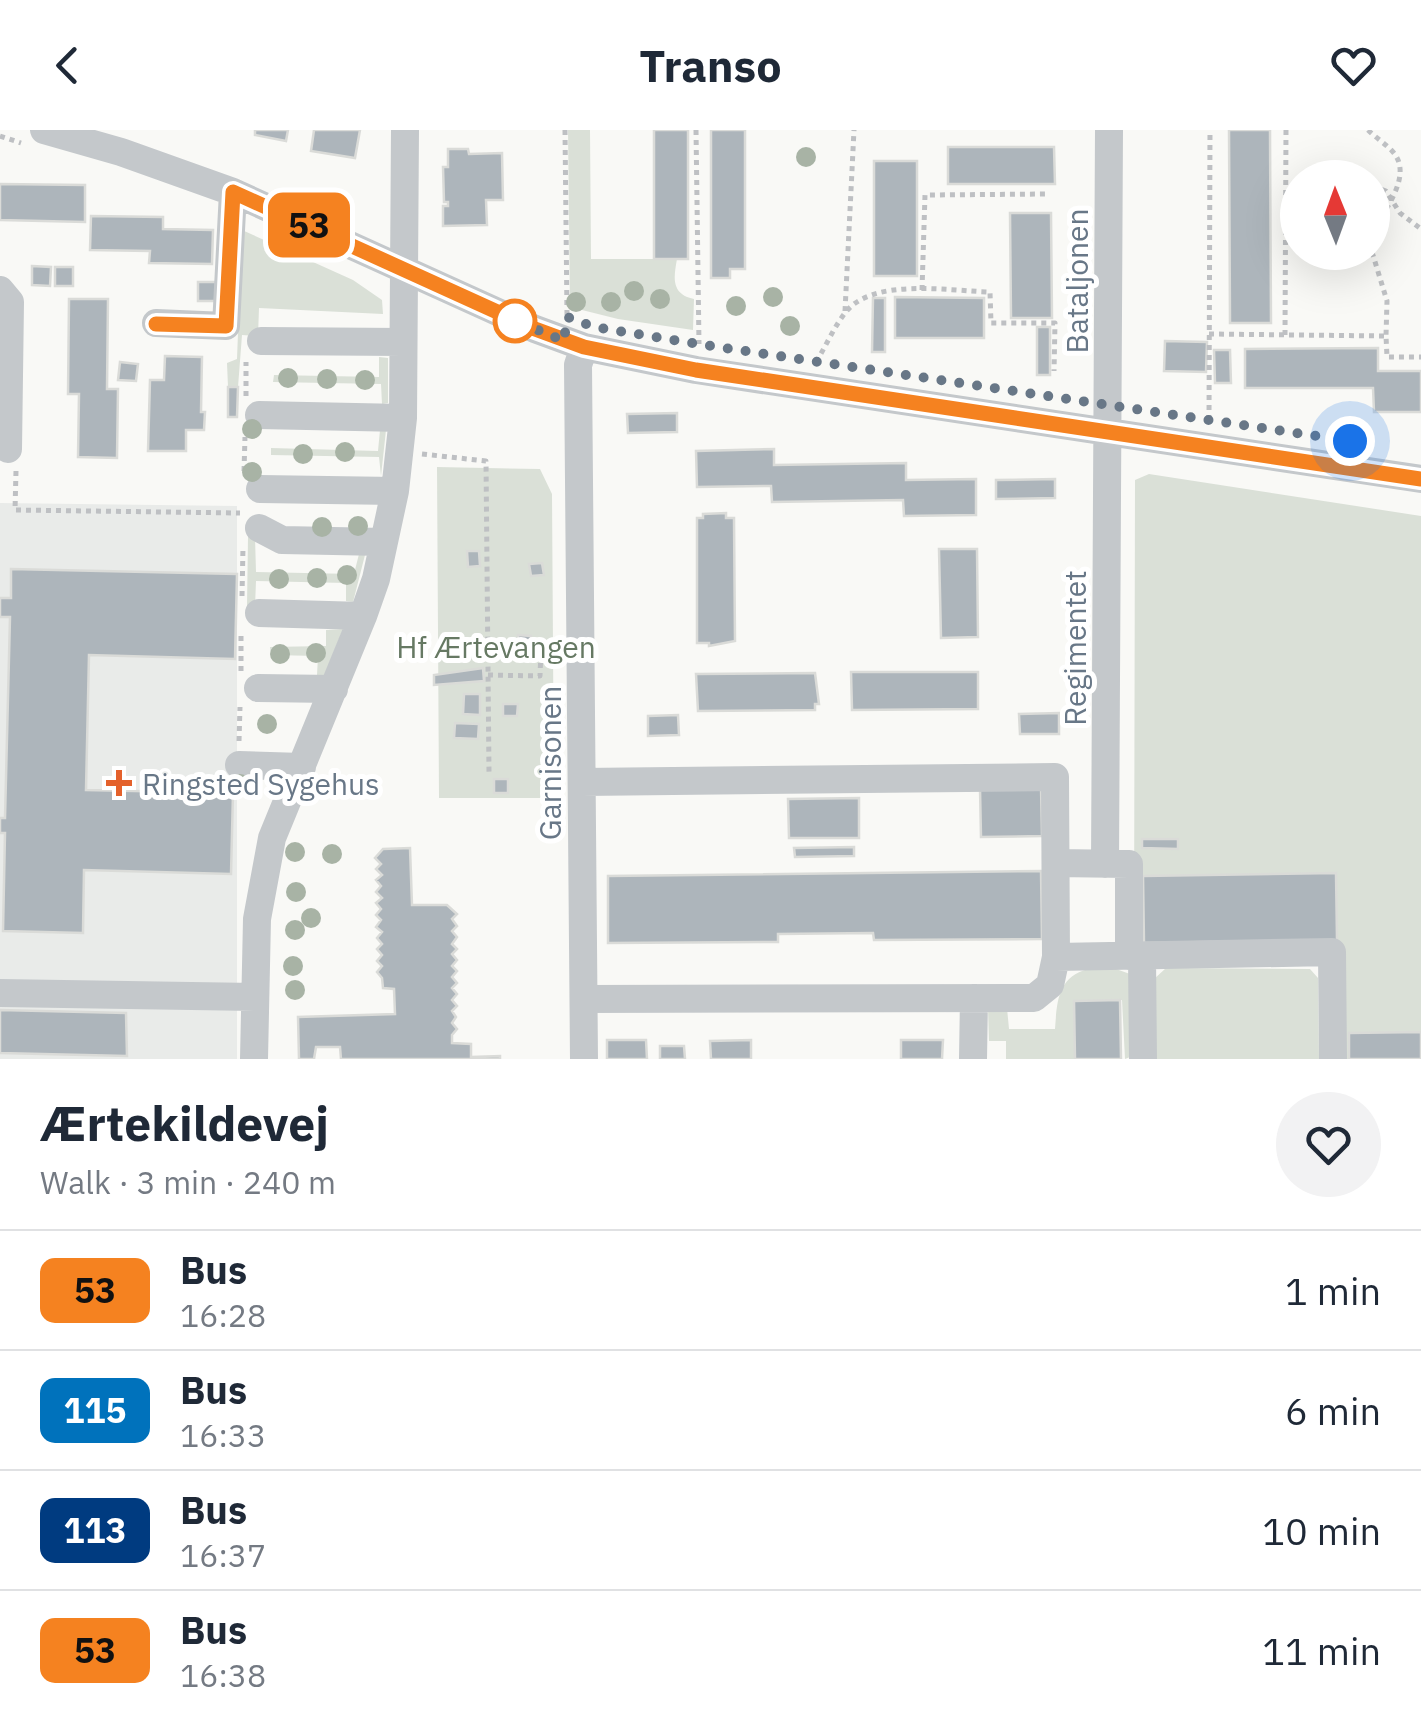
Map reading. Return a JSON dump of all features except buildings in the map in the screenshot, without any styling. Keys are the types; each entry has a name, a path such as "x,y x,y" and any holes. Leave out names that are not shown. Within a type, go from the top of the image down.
{"street":[{"path":"44,130 121,152 233,192 406,271 574,332 696,370 1421,479"},
{"path":"254,1059 257,918 272,838 363,616 395,492 403,418 404,130"},
{"name":"Bataljonen","path":"1108,433 1109,130"},
{"path":"156,324 226,326 233,192"},
{"path":"0,290 10,302 8,450"},
{"name":"Garnisonen","path":"574,332 578,365 584,1059"},
{"path":"261,341 403,342"},
{"path":"260,415 403,418"},
{"name":"Regimentet","path":"1105,864 1108,433"},
{"path":"260,489 395,492"},
{"path":"251,520 282,540 384,542"},
{"path":"258,613 363,616"},
{"path":"258,688 334,689"},
{"path":"238,764 302,767"},
{"path":"582,782 1054,777 1056,864 1056,957 1050,985 1034,998 584,999"},
{"path":"1056,864 1129,864 1143,1059"},
{"path":"1056,957 1332,952 1334,1059"},
{"path":"0,992 255,997"},
{"path":"973,1059 974,998"}],"path":[{"path":"565,130 574,332"},
{"path":"696,130 698,344"},
{"path":"845,312 854,130"},
{"path":"1191,418 1209,420 1210,130"},
{"path":"1286,130 1286,160"},
{"path":"1368,130 1396,154 1400,182 1391,198 1400,213 1421,229"},
{"path":"922,290 925,195 1048,194"},
{"path":"1284,335 1285,270"},
{"path":"1378,270 1388,301 1387,357 1421,357"},
{"path":"835,364 816,362 845,312 866,294 892,290 990,292 991,323 1055,323 1054,371"},
{"path":"554,314 574,332"},
{"path":"1210,334 1386,336"},
{"path":"8,450 17,455 15,510 251,520"},
{"path":"400,452 486,461 490,773"},
{"path":"488,676 540,676 541,650"}],"shaded area":[{"name":"Ringsted Sygehus","path":"0,503 237,506 237,1059 0,1059"}],"green space":[{"path":"568,130 590,130 591,259 677,259 677,289 694,299 693,330 570,307"},
{"path":"242,230 353,280 382,300 383,314 259,308 258,336 242,335 238,387 228,387 227,363 237,359"},
{"path":"379,357 388,358 388,403 382,404 381,384 273,382 274,375 379,377"},
{"path":"380,430 386,430 381,476 379,457 271,455 271,448 378,451"},
{"name":"Hf Ærtevangen","path":"437,467 540,469 552,494 554,798 439,798"},
{"path":"1149,474 1421,516 1421,1059 1344,1059 1343,948 1134,950 1135,480"},
{"path":"248,537 255,537 256,572 354,574 359,554 365,555 353,602 346,601 346,583 256,581 255,607 247,606"},
{"path":"343,629 324,676 317,675 318,656 271,655 270,647 326,646 326,630"},
{"path":"1166,968 1310,969 1318,978 1319,1059 1153,1059 1153,980"},
{"path":"1088,969 1116,969 1130,974 1135,1055 1125,1059 1122,1000 1074,1001 1075,1059 1006,1059 1006,1041 989,1041 988,1009 1007,1008 1009,1029 1055,1029 1064,985"}],"bus line":[{"name":"53","path":"156,324 226,326 233,192 535,329 628,358 1421,479"}],"place":[{"name":"Ringsted Sygehus","path":"119,783"}],"route":[{"path":"515,321 502,315 564,341 567,317 594,327 698,344 1350,441"}]}
